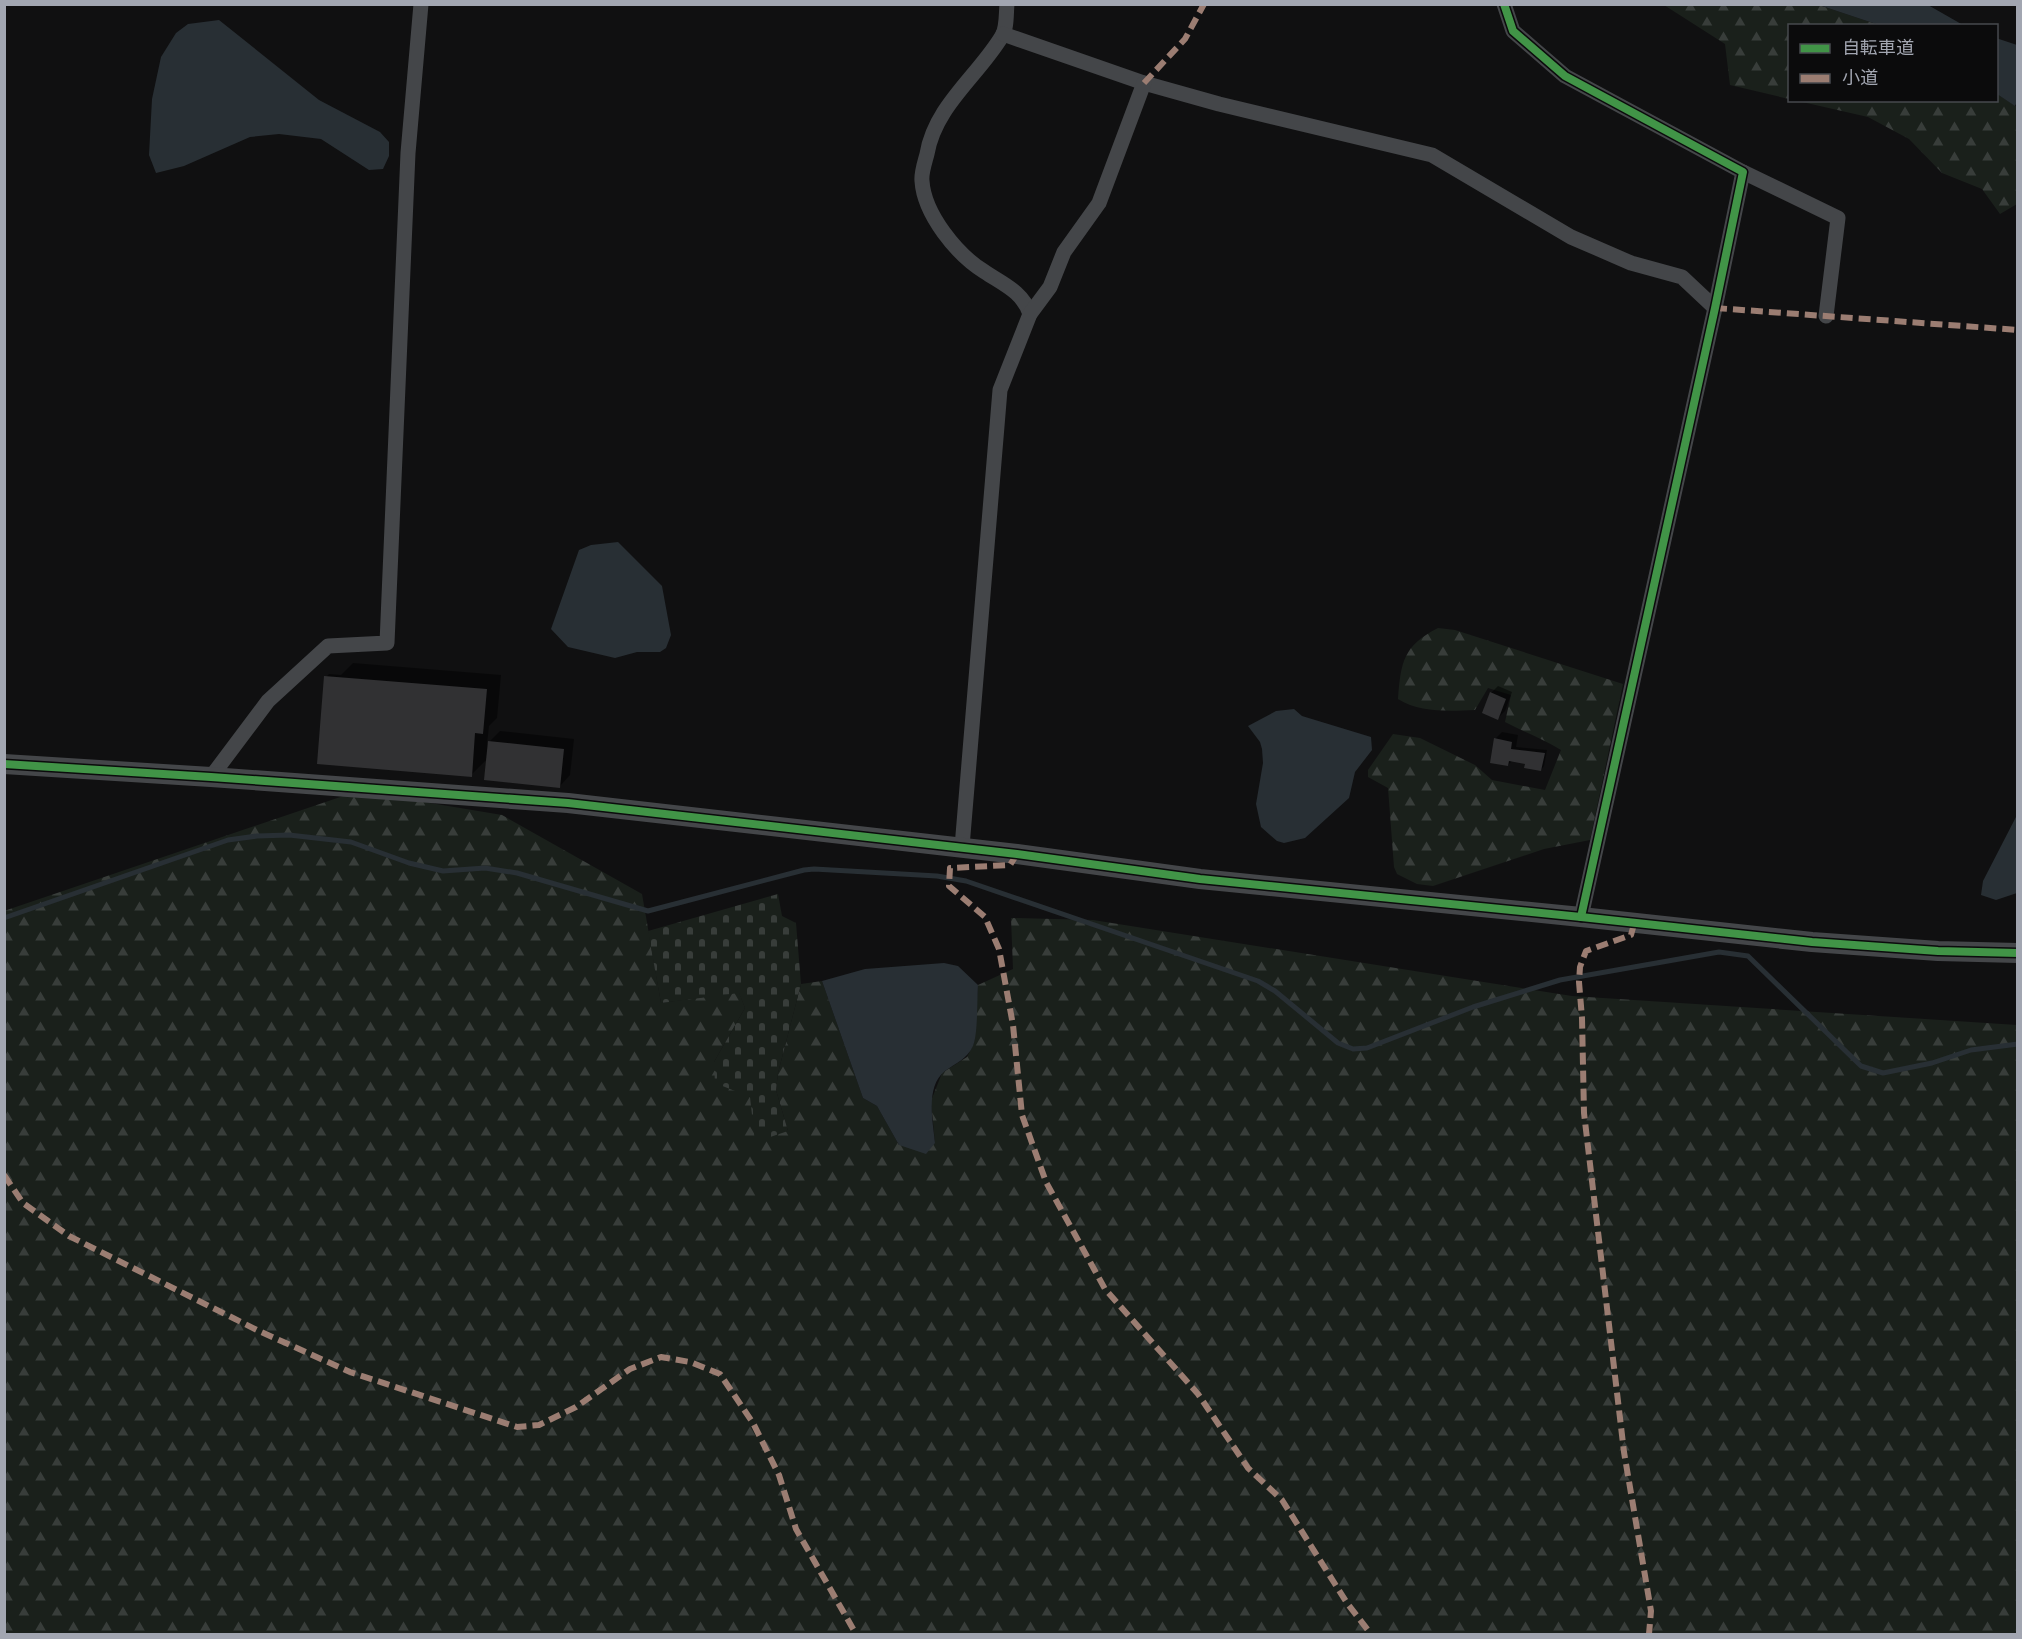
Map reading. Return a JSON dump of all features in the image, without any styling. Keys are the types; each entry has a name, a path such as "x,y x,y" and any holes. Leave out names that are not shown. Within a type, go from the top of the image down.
{"street":[{"path":"211,777 268,701 328,646 387,643 408,153 421,4"},
{"path":"1007,4 1004,34 953,99 930,136 922,181 930,210 950,243 982,271 1016,291 1028,307 1030,314"},
{"path":"1504,4 1513,31 1565,76 1743,172 1838,218 1826,316"},
{"path":"1004,34 1144,84 1432,155 1571,237 1631,263 1682,277 1715,308"},
{"path":"962,847 1000,390 1030,314 1050,287 1064,252 1099,202 1144,84"},
{"path":"1581,917 1743,172"},
{"path":"4,764 568,803 962,847 1200,879 1812,942 1938,951 2018,953"}],"green space":[{"path":"1664,5 1819,5 1876,24 1788,24 1788,99 1730,85 1725,44"},
{"path":"1998,95 2017,107 2017,204 2000,214 1982,189 1942,173 1909,139 1868,117 1802,102 1998,102"},
{"path":"1438,628 1455,630 1623,684 1590,840 1544,849 1433,886 1417,884 1397,874 1394,867 1388,788 1368,777 1368,770 1393,734 1420,738 1475,765 1492,780 1545,790 1561,750 1505,722 1511,695 1488,688 1475,710 1425,709 1398,699 1406,656 1417,641"},
{"path":"358,791 502,815 642,894 661,1003 739,992 745,1008 714,1062 788,1131 776,1090 778,1073 801,984 822,981 863,1098 877,1106 899,1145 935,1143 931,1101 942,1073 967,1057 974,1043 978,985 1013,969 1011,918 1093,920 1572,996 2017,1025 2017,1634 5,1634 4,911"},
{"path":"778,894 782,916 796,923 801,984 778,1073 776,1090 788,1131 755,1142 750,1097 715,1083 714,1062 745,1008 739,993 661,1003 648,931"}],"shaded area":[{"path":"1819,5 1928,5 1961,24 1876,24"},
{"path":"219,20 319,100 380,132 389,142 389,156 383,169 369,170 321,139 279,134 250,137 184,166 156,173 149,155 152,99 161,57 176,33 188,24"},
{"path":"1998,39 2017,45 2018,100 2015,106 1998,95"},
{"path":"618,542 662,586 671,635 666,648 660,652 637,652 615,658 568,647 551,629 579,550 591,545"},
{"path":"1294,709 1302,716 1371,737 1372,750 1355,772 1349,798 1305,838 1284,843 1277,841 1261,827 1256,804 1263,763 1262,749 1260,742 1248,726 1276,711"},
{"path":"2017,815 2017,893 1996,900 1981,895 1983,881"},
{"path":"944,963 958,966 978,985 977,1026 971,1050 945,1071 935,1086 932,1115 935,1143 926,1154 899,1145 877,1106 863,1098 822,981 865,969"}],"building":[{"path":"324,676 487,689 483,734 475,733 472,777 317,764"},
{"path":"1490,692 1506,699 1498,720 1482,713"},
{"path":"1494,738 1512,742 1511,749 1545,753 1541,771 1524,768 1525,764 1509,761 1508,766 1490,763"},
{"path":"488,741 564,749 560,788 484,780"}],"waterway":[{"path":"4,918 228,840 289,835 351,842 409,863 443,871 485,868 517,873 648,911 814,869 937,876 966,881 1258,981 1275,991 1338,1043 1353,1049 1367,1048 1473,1007 1560,980 1719,952 1748,956 1861,1066 1883,1073 1932,1063 1971,1050 2018,1044"}],"marked path":[{"path":"1144,83 1185,39 1204,4"},
{"path":"1715,308 2018,330"},
{"path":"1017,854 1010,865 950,868 949,886 985,917 999,949 1013,1025 1022,1115 1046,1182 1105,1289 1198,1394 1248,1468 1282,1500 1347,1603 1371,1634"},
{"path":"1634,924 1631,935 1586,951 1580,967 1579,982 1584,1113 1624,1452 1651,1611 1649,1634"},
{"path":"4,1175 23,1203 69,1236 259,1331 350,1372 517,1427 539,1425 576,1407 630,1369 661,1357 690,1362 720,1374 753,1423 779,1475 796,1529 856,1634"}],"cycle path":[{"path":"1504,4 1513,31 1565,76 1743,172 1581,917"},
{"path":"4,764 568,803 1017,854 1200,879 1812,942 1938,951 2018,953"}]}
